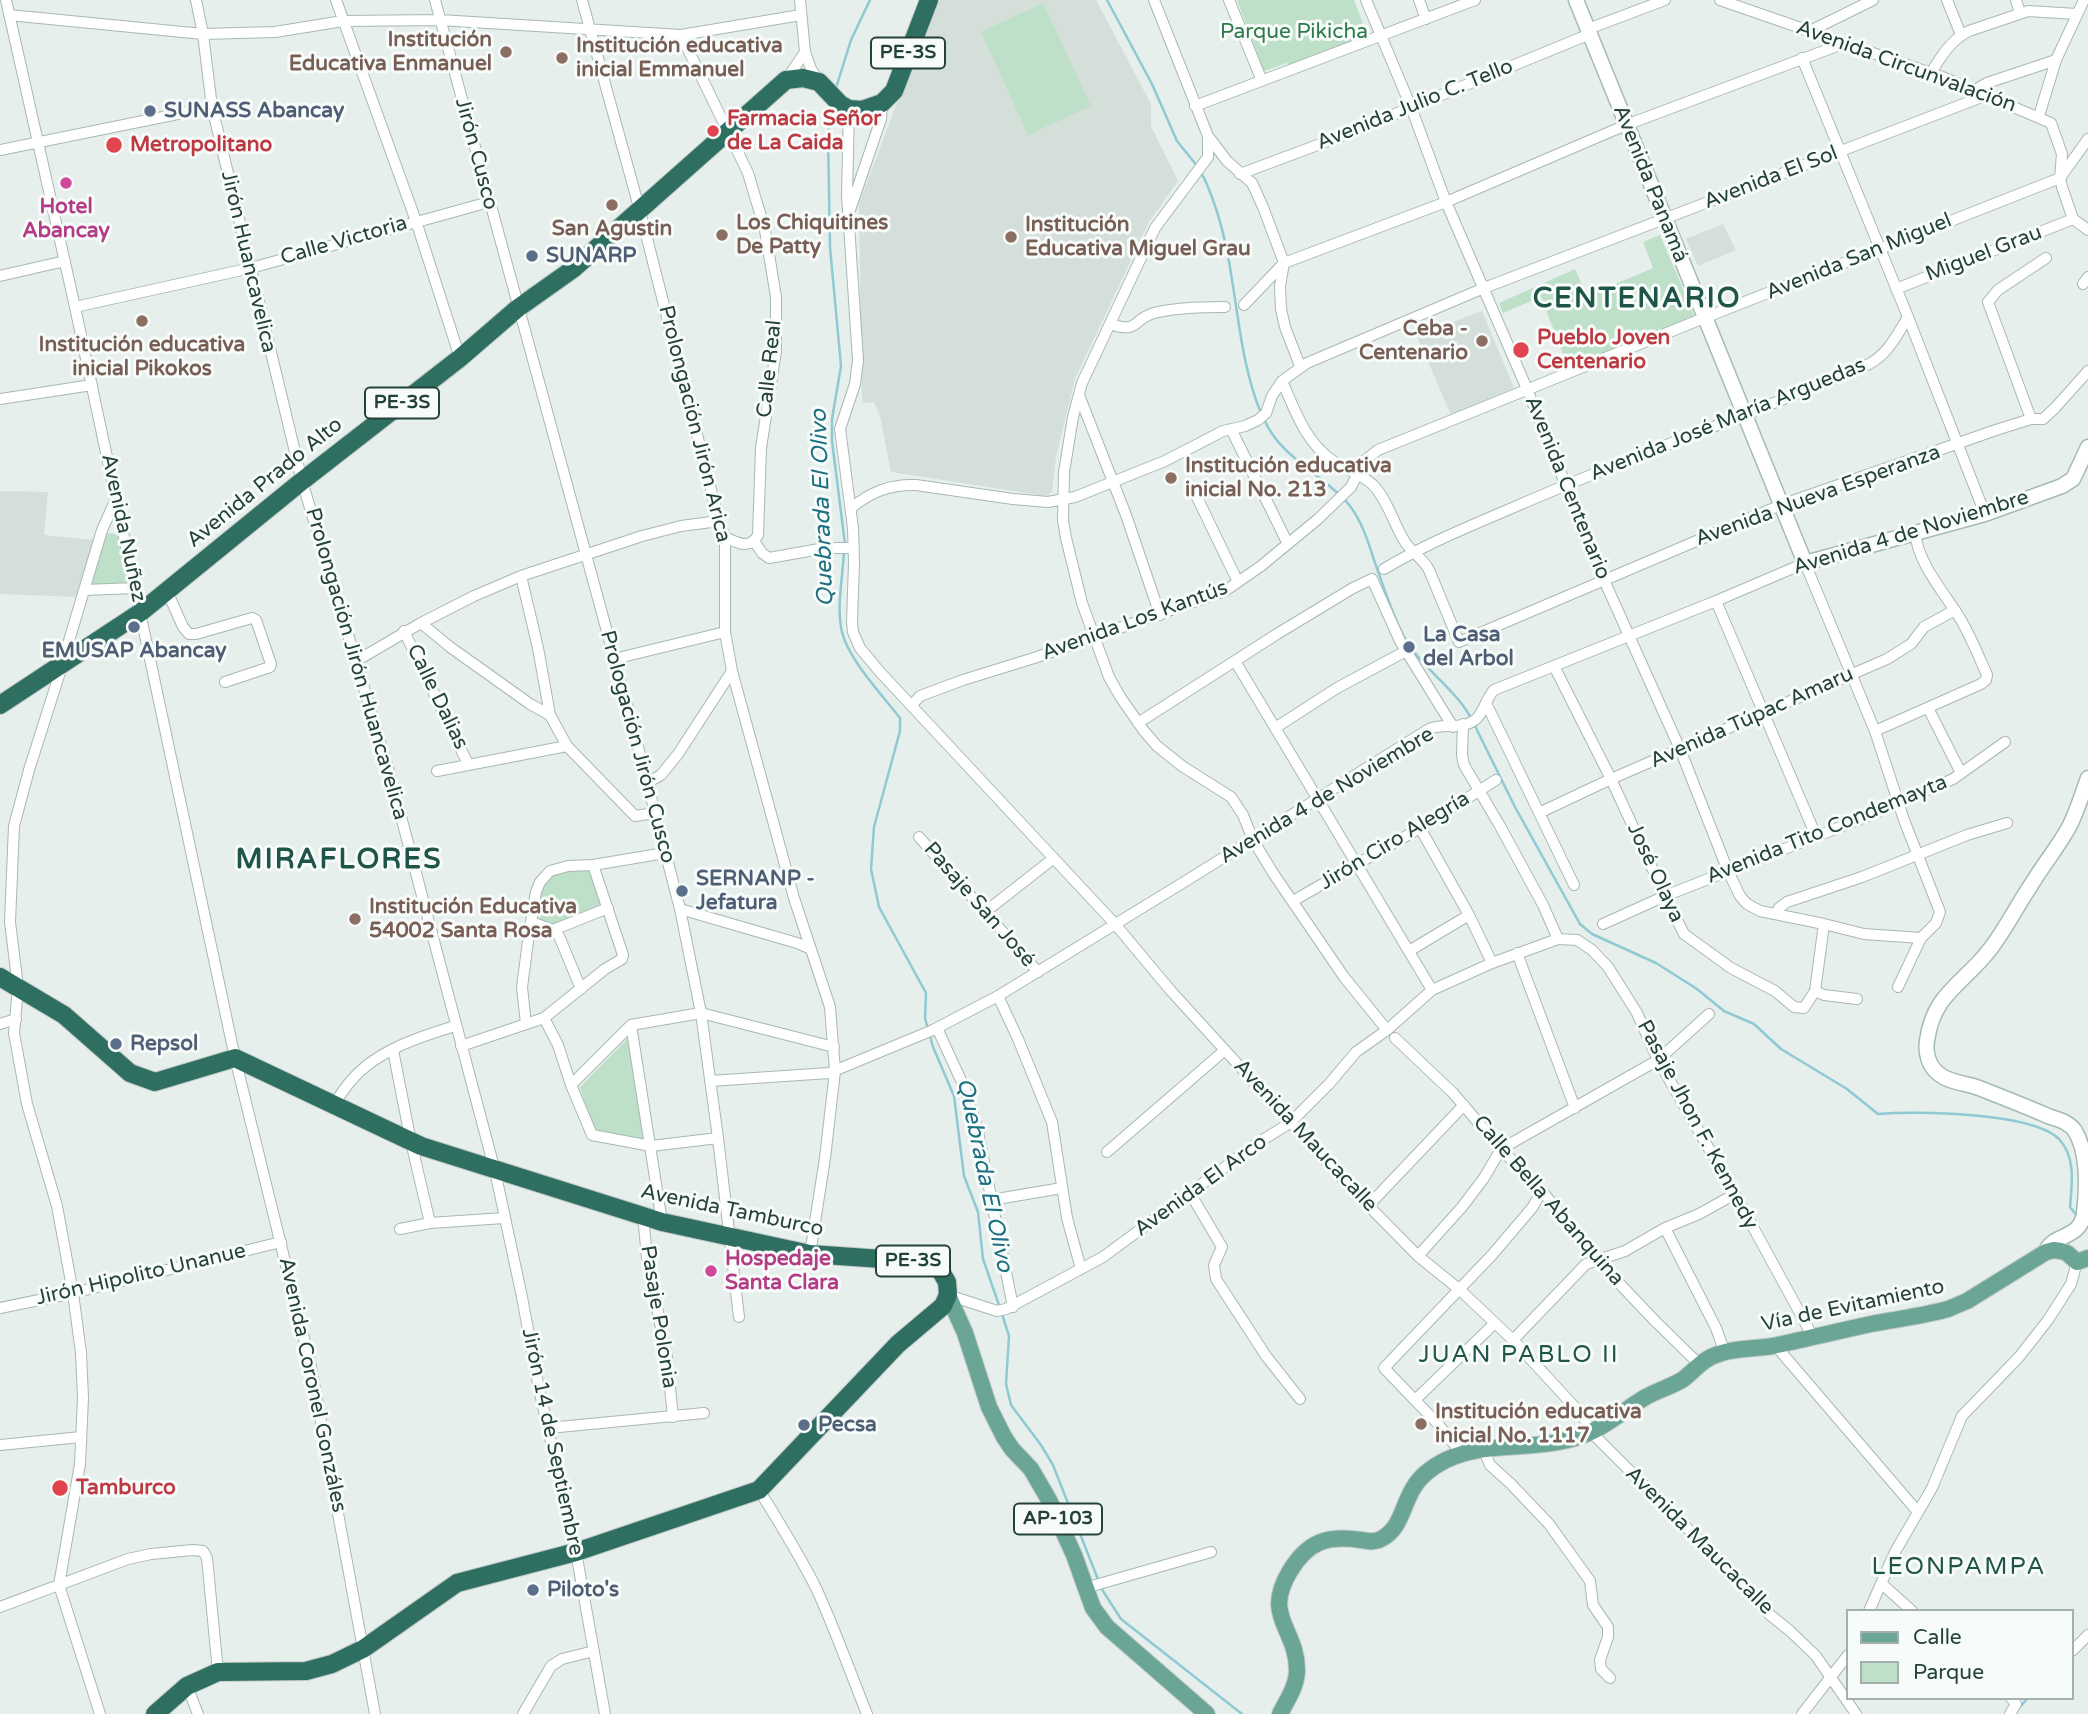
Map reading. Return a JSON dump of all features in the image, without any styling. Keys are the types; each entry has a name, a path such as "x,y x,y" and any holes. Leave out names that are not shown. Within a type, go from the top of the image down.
{"highway":[{"path":"786,80 803,78 822,86 845,106 862,110 882,103 917,0"},
{"name":"PE-3S","path":"882,103 894,91 929,0"},
{"name":"Avenida Prado Alto","path":"0,705 141,612 302,481 460,358 518,308 573,269 786,80"},
{"path":"0,977 64,1014 130,1073 155,1082 235,1058"},
{"name":"Avenida Tamburco","path":"235,1058 411,1142 495,1171 662,1222 810,1254 925,1262 940,1270 947,1282 948,1295"},
{"name":"PE-3S","path":"155,1714 187,1686 218,1672 306,1671 332,1664 363,1649 457,1583 576,1552 759,1490 898,1344 943,1306 948,1295"}],"main road":[{"path":"2046,1252 2061,1251 2082,1260"},
{"name":"Vía de Evitamiento","path":"1280,1714 1296,1682 1297,1671 1296,1658 1282,1622 1278,1600 1284,1582 1300,1556 1316,1543 1329,1539 1376,1542 1385,1537 1398,1524 1414,1486 1444,1461 1462,1454 1535,1445 1591,1432 1646,1397 1678,1382 1710,1357 1914,1318 1958,1306 2046,1252"},
{"name":"AP-103","path":"948,1295 965,1333 992,1415 1012,1449 1031,1469 1044,1490 1074,1555 1093,1608 1107,1627 1207,1714"}],"street":[{"name":"Avenida Nuñez","path":"6,0 92,385 235,1058"},
{"name":"Jirón Huancavelica","path":"196,0 212,107 302,481"},
{"path":"336,0 416,221 460,358"},
{"name":"Jirón Cusco","path":"435,0 518,308"},
{"name":"Prolongación Jirón Arica","path":"582,0 725,537 725,632 732,671 794,898 830,1007 835,1071 810,1254"},
{"path":"800,0 805,52 811,69 822,86"},
{"path":"1154,0 1208,136 1252,184 1284,263 1280,286 1281,309 1300,366"},
{"path":"1229,0 1262,81"},
{"name":"Avenida Centenario","path":"1366,0 1411,107 1446,202 1527,389 1604,580 1680,749 1727,871 1740,896 1747,904 1760,911 1864,934 1921,938"},
{"path":"1419,0 1426,19"},
{"path":"1195,106 1475,0"},
{"name":"Avenida Panamá","path":"1576,0 1805,562"},
{"name":"Avenida Julio C. Tello","path":"1240,174 1411,107 1589,32 1648,3 1665,0"},
{"name":"Avenida Circunvalación","path":"1720,0 1931,73 2039,116 2051,123 2062,154 2063,168 2060,178"},
{"path":"1810,31 1871,0"},
{"path":"1947,0 1961,35"},
{"path":"2015,0 2020,13"},
{"path":"2039,116 2056,60 2084,0"},
{"path":"1931,73 1950,44 1961,35 2028,11 2077,14"},
{"path":"9,15 203,34 275,32 343,21 440,20 681,34 801,15"},
{"name":"Calle Real","path":"681,34 748,173 765,230 776,296 776,351 761,448 758,535 754,541"},
{"path":"1244,305 1284,263 1446,202 1626,125 1845,43"},
{"path":"786,80 805,52"},
{"path":"1802,58 1985,514"},
{"path":"1975,90 1987,83 2056,60"},
{"name":"Avenida El Sol","path":"1231,429 1262,416 1282,380 1300,366 1484,288 1987,95"},
{"path":"850,211 881,119 882,103"},
{"name":"Avenida Maucacalle","path":"845,106 857,374 840,429 851,508 847,548 852,622 856,641 873,664 1115,924 1171,991 1290,1123 1418,1256 1460,1290 1513,1340 1582,1415 1591,1432 1716,1556 1769,1614 1807,1648 1846,1699"},
{"path":"0,150 212,107"},
{"name":"Calle Bella Abanquina","path":"1208,136 1208,157 1155,228 1082,383 1079,395 1067,453 1062,500 1063,520 1072,569 1094,637 1114,686 1138,723 1169,756 1231,797 1268,866 1344,977 1391,1034 1454,1093 1501,1149 1542,1191 1597,1260 1700,1365"},
{"path":"2088,139 2060,178 2073,219 2088,230"},
{"name":"Avenida San Miguel","path":"1346,492 1364,461 1378,450 2060,178"},
{"name":"Calle Victoria","path":"75,307 251,268 489,202"},
{"name":"Miguel Grau","path":"1896,289 2073,219"},
{"path":"2031,419 1988,303 1998,290 2046,258"},
{"path":"0,276 65,261"},
{"path":"1110,324 1128,328 1156,312 1225,307"},
{"name":"Prologación Jirón Cusco","path":"518,308 680,909 701,1013 739,1318"},
{"name":"Avenida José María Arguedas","path":"1384,569 1413,551 1565,485 1745,416 1879,359 1908,317"},
{"name":"Avenida Nueva Esperanza","path":"1413,551 1423,559 1429,570 1459,642 1781,505 2031,419 2043,419 2088,372"},
{"path":"1282,380 1298,419 1309,437 1325,456 1374,486 1402,537 1413,551"},
{"path":"0,399 92,385"},
{"path":"1079,395 1126,514 1160,615"},
{"path":"851,508 875,492 901,484 1013,499 1048,502 1062,500 1165,461 1231,429 1288,544"},
{"name":"Avenida 4 de Noviembre","path":"710,1081 829,1073 935,1029 1038,972 1429,729 1464,723 1486,703 1494,690 1716,601 1805,562 1985,514 2068,483 2078,471 2088,446"},
{"name":"Prolongación Jirón Huancavelica","path":"302,481 390,775 495,1171"},
{"path":"1194,491 1238,582"},
{"name":"Avenida Los Kantús","path":"912,705 928,692 1214,595 1238,582 1288,544 1346,492"},
{"path":"68,644 102,530 116,498"},
{"path":"356,661 421,622 520,576 681,526 719,521"},
{"path":"1875,731 1986,680 1987,675 1966,628 1917,546 1915,532"},
{"path":"725,537 741,544 754,541 769,558 825,548 847,548"},
{"path":"1805,562 1875,731 1917,855 1940,912 1936,923 1921,938 1898,988"},
{"path":"520,576 538,648 550,715 568,746 635,816 655,813"},
{"path":"1138,723 1339,596 1372,579 1406,651 1464,723 1464,765 1531,882 1558,939"},
{"path":"85,590 136,589"},
{"path":"167,591 183,627 189,634 252,618 256,620 270,667 225,682"},
{"path":"1716,601 1816,836"},
{"name":"Avenida Túpac Amaru","path":"1539,813 1611,779 1853,675 1900,652 1911,644 1924,627 1955,610"},
{"path":"421,622 450,647 530,704 550,715"},
{"name":"Calle Dalias","path":"404,631 468,764"},
{"path":"614,659 725,632"},
{"path":"1275,728 1337,688 1406,651"},
{"path":"1235,661 1432,990"},
{"path":"62,665 14,826 10,922 18,988 14,1034 27,1104 57,1206 81,1353 83,1398 80,1464 59,1585 100,1714"},
{"name":"José Olaya","path":"1554,666 1684,934 1731,968 1775,991 1794,1007 1804,1008 1815,992"},
{"path":"647,783 661,775 678,754 732,671"},
{"path":"1486,703 1574,885"},
{"path":"1928,708 1961,773"},
{"name":"Avenida Tito Condemayta","path":"1603,924 1665,896 1939,786 2005,742"},
{"path":"437,771 568,746"},
{"name":"Vía de Evitamiento","path":"2046,1252 2052,1243 2071,1234 2081,1223 2086,1178 2085,1154 2077,1132 2070,1125 1940,1075 1933,1069 1927,1057 1926,1043 1934,1012 1952,988 1977,967 2010,922 2070,825 2088,778"},
{"name":"Jirón Ciro Alegría","path":"1293,901 1420,828 1496,780"},
{"path":"1776,914 1787,902 1967,835 2007,823"},
{"path":"1420,828 1469,915 1492,963"},
{"name":"Pasaje San José","path":"919,837 1038,972"},
{"path":"526,1024 522,987 531,922 540,882 550,871 568,866 593,865 665,853"},
{"path":"985,912 1054,858"},
{"path":"461,1046 544,1018 605,969 622,959 624,955 593,865"},
{"path":"553,930 608,908"},
{"path":"680,909 811,949"},
{"path":"1409,951 1469,915"},
{"path":"531,922 553,930 563,943 581,989"},
{"path":"1824,924 1815,992 1857,999"},
{"name":"Avenida El Arco","path":"1005,1309 1103,1257 1256,1144 1290,1123 1356,1052 1391,1034 1432,990 1492,963 1558,939"},
{"name":"Pasaje Jhon F. Kennedy","path":"1558,939 1577,940 1592,950 1608,967 1637,1013 1658,1060 1735,1194 1812,1337"},
{"path":"1517,953 1575,1108"},
{"path":"998,996 1052,1122 1067,1218 1081,1269"},
{"path":"571,1085 631,1025 701,1013 834,1047"},
{"path":"1418,1256 1462,1207 1501,1149 1658,1060 1709,1014"},
{"path":"544,1018 558,1045 592,1135 651,1146 718,1138"},
{"path":"0,1024 16,1019"},
{"path":"631,1025 662,1222"},
{"path":"334,1104 351,1080 375,1059 427,1035 455,1026"},
{"path":"935,1029 965,1089 977,1127 991,1200 1005,1309 948,1295"},
{"path":"393,1050 430,1223"},
{"path":"1107,1152 1225,1050"},
{"name":"Avenida Coronel Gonzáles","path":"235,1058 314,1380 375,1714"},
{"path":"1369,1205 1464,1105"},
{"name":"Jirón 14 de Septiembre","path":"495,1171 539,1389 576,1552 606,1714"},
{"path":"991,1200 1062,1188"},
{"path":"1462,1454 1438,1424 1384,1368 1460,1290 1532,1208 1542,1191"},
{"path":"1190,1193 1222,1247 1214,1265 1216,1279 1266,1356 1300,1399"},
{"path":"1513,1340 1586,1264 1625,1251 1735,1194"},
{"name":"Pasaje Polonia","path":"643,1216 647,1257 667,1358 673,1417"},
{"path":"400,1229 430,1223 504,1218"},
{"path":"1665,1228 1716,1328 1725,1353"},
{"name":"Jirón Hipolito Unanue","path":"0,1308 281,1242"},
{"path":"1870,1609 1895,1552 1932,1489 1962,1416 2020,1357 2071,1284 2082,1260"},
{"path":"1415,1400 1495,1323"},
{"path":"1775,1345 1919,1512"},
{"name":"Pasaje Polonia","path":"549,1428 704,1413"},
{"path":"0,1445 81,1437"},
{"path":"1489,1449 1487,1458 1490,1465 1549,1524 1590,1581 1593,1605 1608,1627 1608,1637 1600,1660 1601,1669 1610,1678"},
{"path":"759,1490 815,1587 867,1714"},
{"path":"0,1607 128,1559 150,1554 203,1551 207,1558 218,1672"},
{"path":"1085,1588 1211,1552"},
{"path":"1882,1584 1910,1609"},
{"path":"2074,1649 2088,1635"},
{"path":"523,1714 551,1666 562,1659 594,1651"},
{"path":"1802,1714 1846,1658"},
{"path":"187,1686 198,1714"}],"shaded area":[{"path":"936,0 1096,0 1151,104 1151,126 1178,181 1149,222 1075,379 1056,457 1052,492 1046,496 891,472 880,416 874,402 863,403 859,203"},
{"path":"1723,224 1736,250 1698,266 1686,239"},
{"path":"1482,311 1514,388 1451,415 1417,336"},
{"path":"0,491 48,492 44,535 94,540 79,597 0,594"}],"green space":[{"name":"Parque Pikicha","path":"1237,0 1354,0 1369,40 1291,67 1287,63 1264,71"},
{"path":"1043,3 1091,106 1028,135 981,32"},
{"path":"1660,235 1695,317 1569,369 1541,297 1503,313 1499,303 1575,269 1587,296 1653,268 1643,242"},
{"path":"105,533 118,534 133,584 89,586"},
{"path":"584,868 589,871 602,903 599,909 557,926 542,923 537,915 541,891 547,878 560,872"},
{"path":"627,1039 632,1044 645,1143 593,1134 580,1087"}],"waterway":[{"name":"Quebrada El Olivo","path":"836,88 851,40 870,0"},
{"path":"1107,0 1152,84 1177,141 1198,167"},
{"name":"Quebrada El Olivo","path":"832,108 828,135 830,247 841,366 832,419 832,441 845,544"},
{"path":"1201,173 1222,228 1246,362 1261,413"},
{"path":"1264,419 1281,445 1350,506 1364,532 1403,635 1418,657 1456,696 1471,718"},
{"name":"Quebrada El Olivo","path":"844,550 840,602 842,632 851,654 900,718 900,731 874,827 871,869 879,907 926,993 925,1018 928,1029"},
{"path":"1474,724 1515,807 1580,924 1592,934 1656,963 1697,989 1724,1011 1754,1024 1781,1049 1847,1089 1878,1114 1973,1115 2025,1123 2045,1130 2059,1139 2068,1154 2072,1171 2070,1207 2078,1217"},
{"name":"Quebrada El Olivo","path":"930,1036 954,1096 964,1176 978,1212 983,1259 1000,1308"},
{"name":"Quebrada El Olivo","path":"1002,1314 1009,1336 1006,1384 1011,1405 1053,1465 1099,1582"},
{"name":"Quebrada El Olivo","path":"1101,1588 1121,1619 1242,1714"},
{"path":"2018,1709 2026,1700"}],"place":[{"name":"Institución Educativa Enmanuel","path":"506,52"},
{"name":"Institución educativa inicial Emmanuel","path":"562,58"},
{"name":"SUNASS Abancay","path":"150,111"},
{"name":"Farmacia Señor de La Caida","path":"713,131"},
{"name":"Metropolitano","path":"114,145"},
{"name":"Hotel Abancay","path":"66,183"},
{"name":"San Agustin","path":"612,205"},
{"name":"Los Chiquitines De Patty","path":"722,235"},
{"name":"Institución Educativa Miguel Grau","path":"1011,237"},
{"name":"SUNARP","path":"532,256"},
{"name":"Institución educativa inicial Pikokos","path":"142,321"},
{"name":"Ceba - Centenario","path":"1482,341"},
{"name":"Pueblo Joven Centenario","path":"1521,350"},
{"name":"Institución educativa inicial No. 213","path":"1171,478"},
{"name":"EMUSAP Abancay","path":"134,627"},
{"name":"La Casa del Arbol","path":"1409,647"},
{"name":"SERNANP - Jefatura","path":"682,891"},
{"name":"Institución Educativa 54002 Santa Rosa","path":"355,919"},
{"name":"Repsol","path":"116,1044"},
{"name":"Hospedaje Santa Clara","path":"711,1271"},
{"name":"Institución educativa inicial No. 1117","path":"1421,1424"},
{"name":"Pecsa","path":"804,1425"},
{"name":"Tamburco","path":"60,1488"},
{"name":"Piloto's","path":"533,1590"}],"district":[{"name":"CENTENARIO","path":"1637,300"},
{"name":"MIRAFLORES","path":"339,861"},
{"name":"JUAN PABLO II","path":"1519,1356"},
{"name":"LEONPAMPA","path":"1959,1568"}]}
